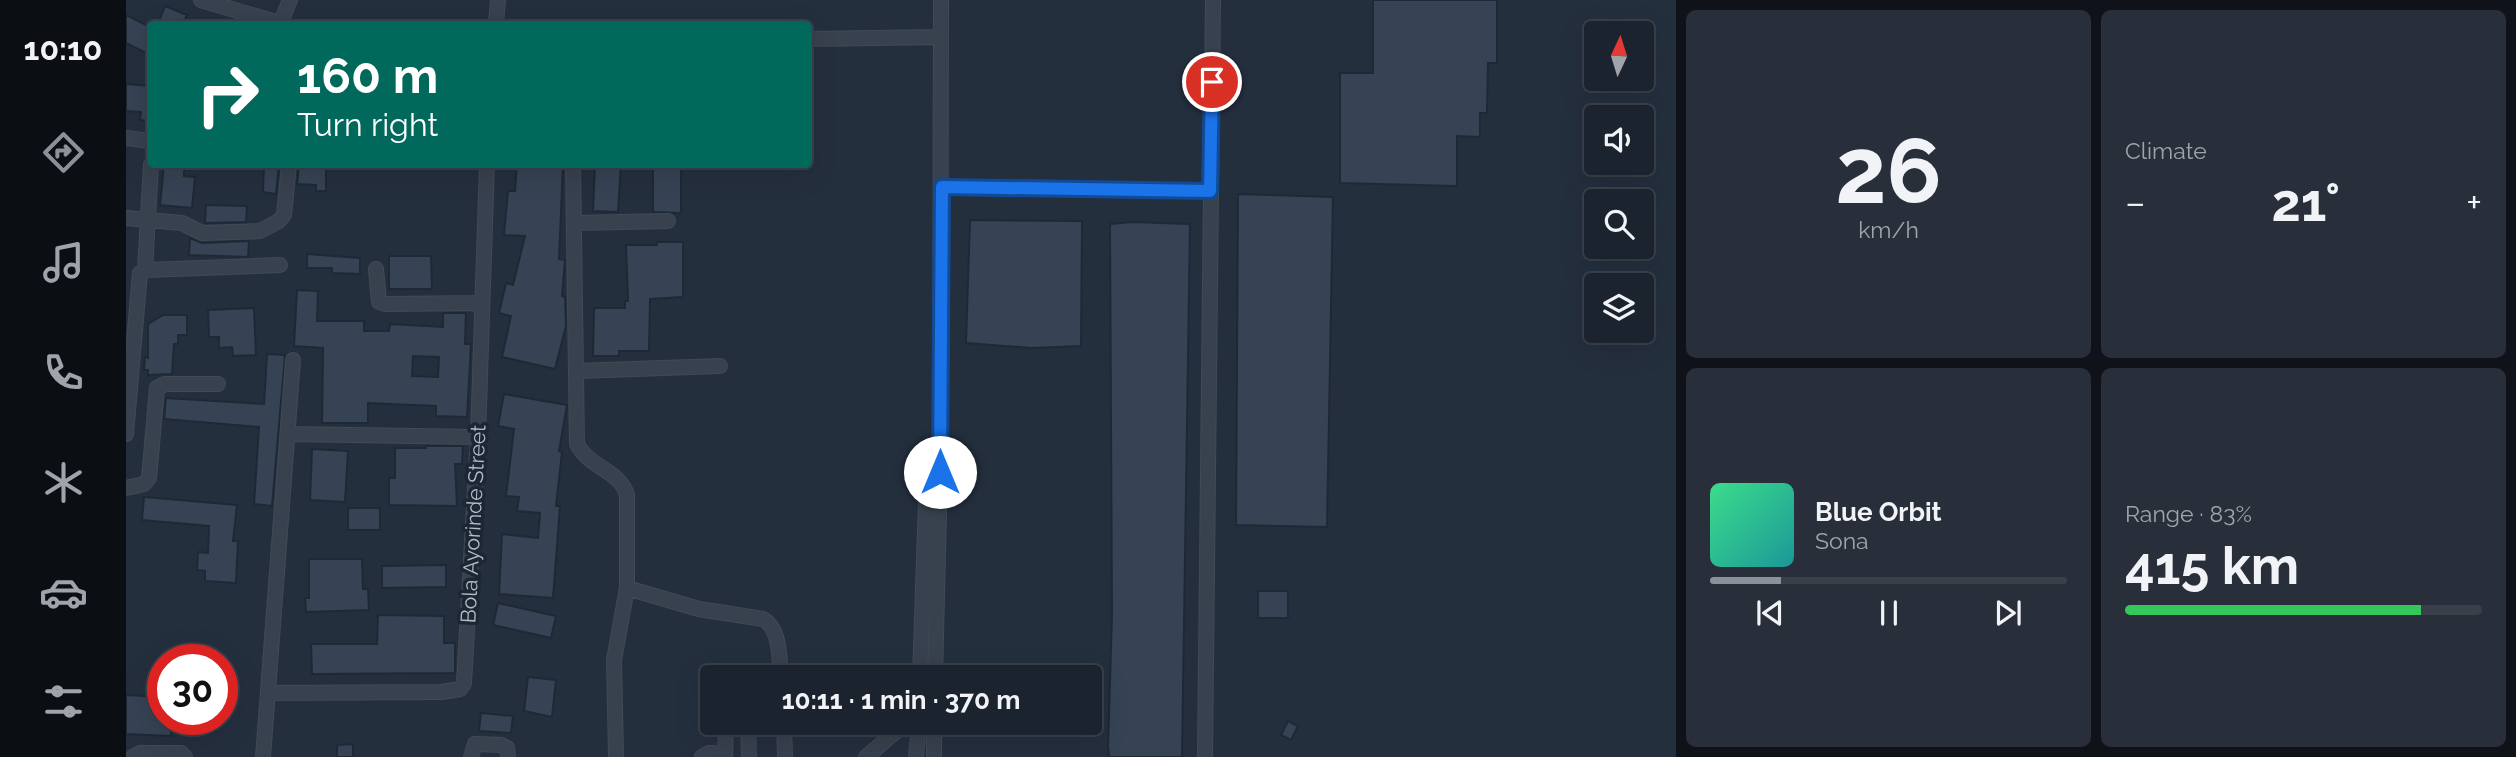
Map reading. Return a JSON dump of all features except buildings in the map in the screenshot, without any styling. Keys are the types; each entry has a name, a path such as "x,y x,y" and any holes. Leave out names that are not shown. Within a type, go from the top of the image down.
{"street":[{"path":"201,0 271,21"},
{"path":"282,21 290,0"},
{"path":"496,21 498,0"},
{"path":"935,665 940,450 941,0"},
{"path":"1205,757 1213,0"},
{"path":"812,40 940,37"},
{"path":"126,138 147,141"},
{"path":"145,270 151,168"},
{"path":"126,218 181,223 202,233 260,231 279,221 284,215 289,168"},
{"name":"Bola Ayorinde Street","path":"268,693 442,692 460,689 466,666 478,437 480,303 487,168"},
{"path":"573,168 578,444 583,456 621,481 627,495 627,588 614,660 616,757"},
{"path":"942,187 1210,191"},
{"path":"574,223 667,221"},
{"path":"126,434 139,273 145,270 280,265"},
{"path":"376,270 376,295 379,302 385,304 480,303"},
{"path":"263,757 293,360"},
{"path":"578,371 720,366"},
{"path":"126,488 144,484 149,478 158,388 165,384 218,384"},
{"path":"289,434 478,437"},
{"path":"920,665 927,472 940,450"},
{"path":"627,588 699,609 763,620 770,624 775,632 779,665"},
{"path":"702,757 709,753 725,755 726,735"},
{"path":"748,735 749,757"},
{"path":"784,735 785,757"},
{"path":"866,757 892,735"},
{"path":"916,757 918,735"},
{"path":"934,735 934,757"},
{"path":"471,757 475,744 501,745 507,748 508,757"},
{"path":"133,757 140,753 181,753 185,757"}],"route":[{"path":"940,472 942,187 1210,191 1212,82"}]}
